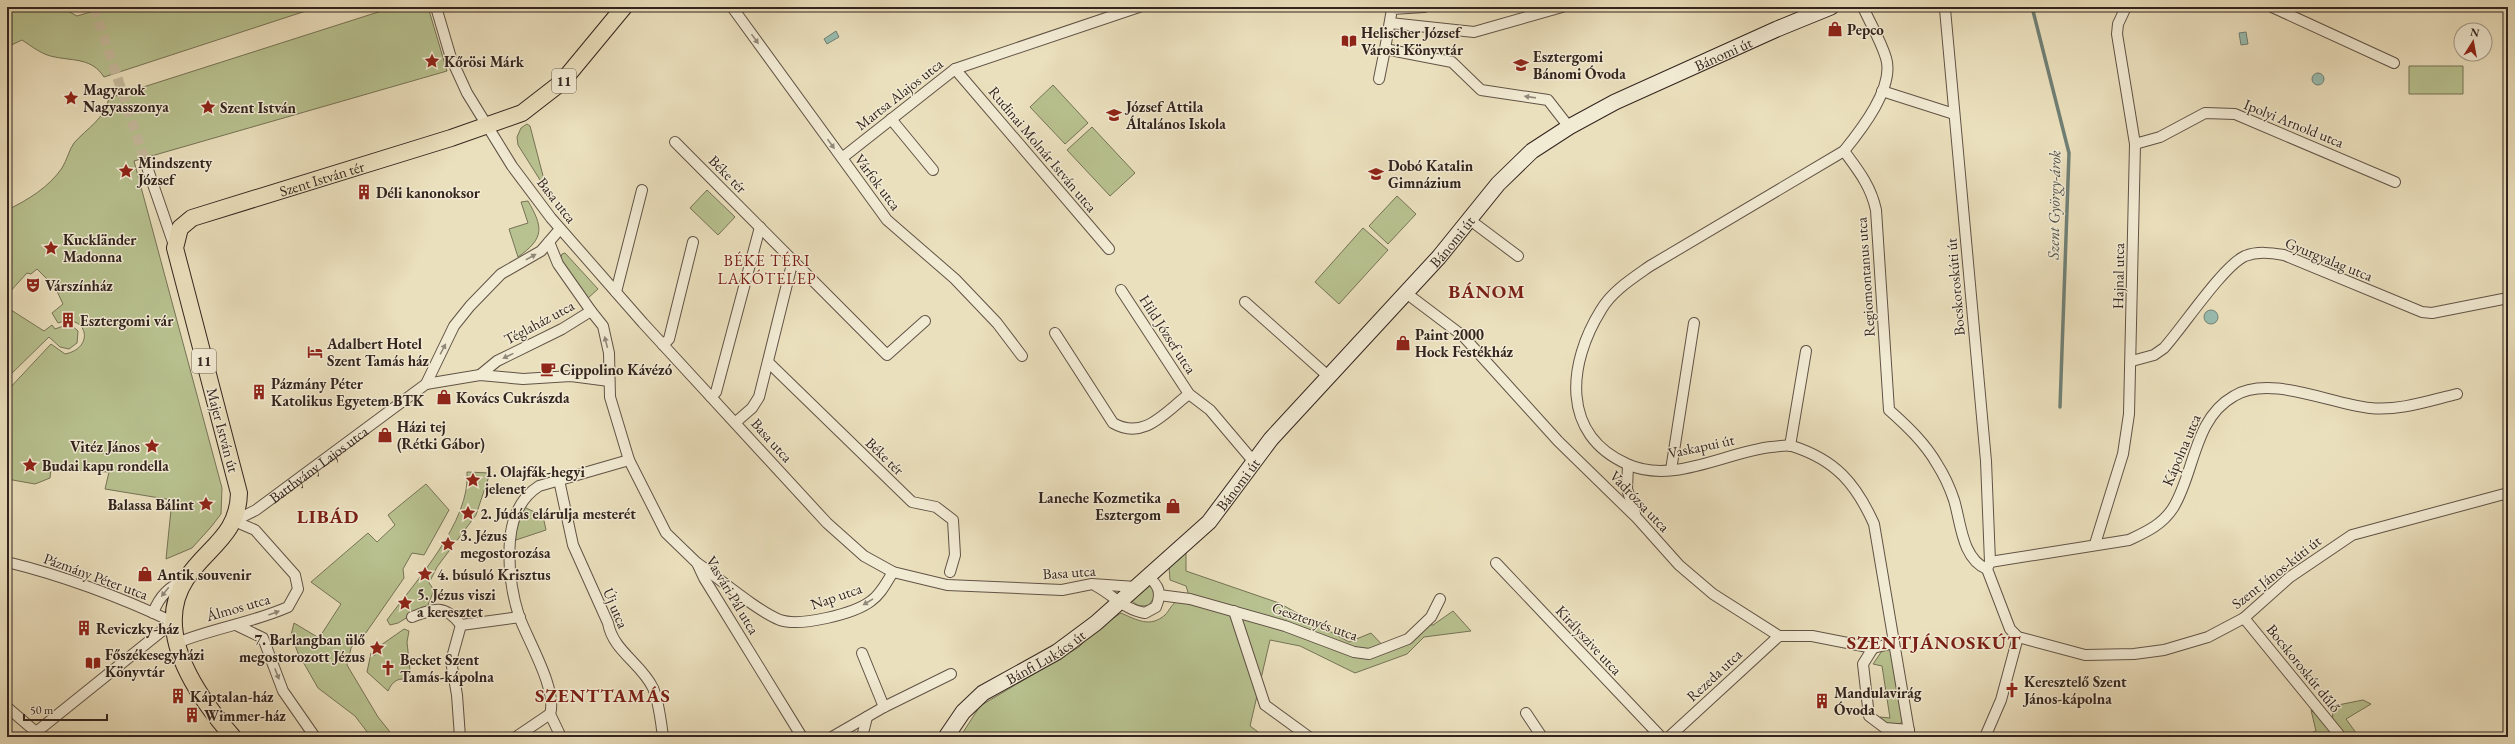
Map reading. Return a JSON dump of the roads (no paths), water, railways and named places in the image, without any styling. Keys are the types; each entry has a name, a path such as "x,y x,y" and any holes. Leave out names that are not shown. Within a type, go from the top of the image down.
{"main road":[{"name":"Szent István tér","path":"175,248 180,228 192,218 504,121 522,113 562,82 624,7"},
{"name":"Bánomi út","path":"1146,576 1209,522 1271,439 1406,293 1513,168 1532,151 1569,127 1615,102 1831,7"},
{"name":"Majer István út","path":"175,248 239,493 238,508 234,521"},
{"name":"Batthyány Lajos utca","path":"173,622 176,604 186,579 234,521"},
{"name":"Bánfi Lukács út","path":"946,737 963,712 983,693 1058,652 1096,623 1146,576"},
{"name":"11","path":"173,622 177,643 189,674 222,724 233,737"}],"street":[{"path":"436,7 457,74 486,126"},
{"name":"Várfok utca","path":"732,7 887,220 955,279 997,323 1022,356"},
{"name":"Martsa Alajos utca","path":"842,158 955,69 1139,7"},
{"path":"1379,79 1392,9 1424,7"},
{"path":"1390,23 1474,32 1562,7"},
{"name":"Vaskapui út","path":"1863,7 1886,58 1886,73 1882,91 1866,122 1844,151 1650,266 1624,284 1601,309 1578,366 1575,385 1576,405 1582,424 1593,440 1609,454 1628,465 1646,469 1671,470 1760,449 1790,446 1817,456 1834,467 1850,481 1864,500 1874,524 1910,734"},
{"name":"Hajnal utca","path":"2095,544 2123,454 2129,414 2132,361 2135,144 2117,34 2118,24 2126,7"},
{"path":"2272,7 2394,62"},
{"name":"Bocskoroskúti út","path":"1945,9 1986,461 1988,565"},
{"path":"1385,49 1452,62 1460,68 1481,90 1548,100 1569,127"},
{"name":"Rudinai Molnár István utca","path":"955,69 1109,250"},
{"path":"1882,91 1954,114"},
{"name":"Ipolyi Arnold utca","path":"2135,144 2160,136 2192,118 2205,114 2235,114 2395,182"},
{"path":"891,119 934,170"},
{"name":"Basa utca","path":"486,126 512,166 560,229 663,345 736,422 827,523 864,556 893,572 947,585 1062,590 1092,584 1136,587"},
{"name":"Béke tér","path":"675,142 887,355 925,321"},
{"name":"Regiomontanus utca","path":"1844,151 1873,194 1876,210 1889,410 1916,434 1937,464 1953,499 1965,543 1980,566 1988,565"},
{"path":"146,164 175,248"},
{"path":"616,292 642,190"},
{"path":"1470,220 1518,256"},
{"path":"711,397 716,392 760,227"},
{"name":"Batthyány Lajos utca","path":"234,521 256,510 426,384 454,326 475,300 501,274 541,251 560,229"},
{"path":"549,242 558,264 591,311"},
{"path":"663,345 669,339 693,242"},
{"name":"Gyurgyalag utca","path":"2132,361 2154,355 2164,348 2229,268 2245,256 2263,252 2284,255 2422,312 2432,313 2508,298"},
{"path":"736,422 752,408 759,397 793,260"},
{"name":"Hild József utca","path":"1121,290 1189,394 1210,410 1254,462"},
{"name":"Vadrózsa utca","path":"1406,293 1463,336 1558,442 1637,518 1680,565 1713,594 1779,636"},
{"path":"1245,302 1328,376"},
{"name":"Téglaház utca","path":"480,376 497,361 562,329 591,311 602,326 609,353 609,381"},
{"path":"1671,470 1694,323"},
{"name":"Hild József utca","path":"1055,333 1113,423 1124,430 1135,431 1147,426 1189,394"},
{"path":"1790,446 1806,351"},
{"name":"Béke tér","path":"768,362 912,502 936,507 953,520 955,555 950,572"},
{"path":"426,384 480,376 523,379 570,376 609,381"},
{"name":"Vasvári Pál utca","path":"609,381 610,397 629,460 666,533 697,562 704,578 802,737"},
{"name":"Kápolna utca","path":"1988,565 2095,544 2129,540 2149,531 2163,520 2173,508 2199,440 2212,415 2234,395 2250,390 2279,389 2372,408 2399,408 2457,394"},
{"path":"516,737 550,714 552,708 547,685 520,617 508,563 511,531 519,505 528,493 539,486 629,460"},
{"path":"1628,465 1627,489 1637,518"},
{"name":"Új utca","path":"559,480 573,545 608,623 610,634 631,662 642,671 653,689 663,737"},
{"name":"Szent János-kúti út","path":"2018,637 2085,655 2134,654 2164,650 2208,637 2244,618 2290,577 2352,535 2508,493"},
{"name":"Álmos utca","path":"177,643 200,633 238,626 288,607 298,589 295,575 255,530 234,521"},
{"name":"Pázmány Péter utca","path":"7,562 45,571 173,622"},
{"name":"Nap utca","path":"697,562 773,617 789,622 828,618 870,602 882,591 893,572"},
{"name":"Királyszive utca","path":"1496,563 1661,737"},
{"path":"1985,737 2001,700 2018,637 2010,629 1988,565"},
{"path":"1092,584 1120,602 1127,609 1145,613 1156,607 1159,595 1155,582 1146,576"},
{"path":"153,613 158,601 170,586 186,579"},
{"name":"Gesztenyés utca","path":"1159,595 1190,599 1234,611 1285,626 1354,652 1369,654 1408,639 1431,617 1440,599"},
{"path":"412,617 443,610 449,611 461,625"},
{"path":"1234,611 1264,705 1309,737"},
{"path":"461,625 520,617"},
{"name":"Bocskoroskút dűlő","path":"2244,618 2341,737"},
{"path":"8,708 36,733 173,622"},
{"path":"460,737 458,695 451,661 461,625"},
{"path":"238,626 263,638 283,692 315,737"},
{"path":"1779,636 1812,636 1873,648 1894,643"},
{"name":"Rezeda utca","path":"1669,737 1779,636"},
{"path":"1873,648 1863,664 1870,716 1885,728 1910,734"},
{"path":"862,653 884,707"},
{"path":"832,737 884,707 951,674"},
{"path":"1526,713 1542,737"},
{"path":"550,714 561,737"},
{"path":"862,737 867,717"}],"water":[{"path":"836,31 839,37 827,44 824,39"},
{"path":"2246,32 2248,44 2241,45 2239,33"},
{"path":"2318,73 2322,75 2324,79 2322,83 2318,85 2314,83 2312,79 2314,75"},
{"path":"2211,310 2216,312 2218,317 2216,322 2211,324 2206,322 2204,317 2206,312"}],"waterway":[{"name":"Szent György-árok","path":"2032,7 2069,153 2060,407"}],"tunnel":[{"path":"94,7 146,164"}],"place":[{"name":"Pepco","path":"1835,29"},
{"name":"Helischer József Városi Könyvtár","path":"1349,41"},
{"name":"Kőrösi Márk","path":"432,61"},
{"name":"Esztergomi Bánomi Óvoda","path":"1521,65"},
{"name":"Magyarok Nagyasszonya","path":"71,98"},
{"name":"Szent István","path":"208,107"},
{"name":"József Attila Általános Iskola","path":"1114,115"},
{"name":"Mindszenty József","path":"126,171"},
{"name":"Dobó Katalin Gimnázium","path":"1376,174"},
{"name":"Déli kanonoksor","path":"364,192"},
{"name":"Kuckländer Madonna","path":"51,248"},
{"name":"Várszínház","path":"33,285"},
{"name":"Esztergomi vár","path":"68,320"},
{"name":"Paint 2000 Hock Festékház","path":"1403,343"},
{"name":"Adalbert Hotel Szent Tamás ház","path":"315,352"},
{"name":"Cippolino Kávézó","path":"548,369"},
{"name":"Pázmány Péter Katolikus Egyetem BTK","path":"259,392"},
{"name":"Kovács Cukrászda","path":"444,397"},
{"name":"Házi tej (Rétki Gábor)","path":"385,435"},
{"name":"Vitéz János","path":"152,446"},
{"name":"Budai kapu rondella","path":"30,465"},
{"name":"1. Olajfák-hegyi jelenet","path":"473,480"},
{"name":"Balassa Bálint","path":"206,504"},
{"name":"Laneche Kozmetika Esztergom","path":"1173,506"},
{"name":"2. Júdás elárulja mesterét","path":"468,513"},
{"name":"3. Jézus megostorozása","path":"448,544"},
{"name":"Antik souvenir","path":"145,574"},
{"name":"4. búsuló Krisztus","path":"425,574"},
{"name":"5. Jézus viszi a keresztet","path":"405,603"},
{"name":"Reviczky-ház","path":"84,628"},
{"name":"7. Barlangban ülő megostorozott Jézus","path":"377,648"},
{"name":"Főszékesegyházi Könyvtár","path":"93,663"},
{"name":"Becket Szent Tamás-kápolna","path":"388,668"},
{"name":"Keresztelő Szent János-kápolna","path":"2012,690"},
{"name":"Káptalan-ház","path":"178,696"},
{"name":"Mandulavirág Óvoda","path":"1822,701"},
{"name":"Wimmer-ház","path":"192,715"}],"district":[{"name":"BÉKE TÉRI LAKÓTELEP","path":"767,269"},
{"name":"BÁNOM","path":"1487,291"},
{"name":"LIBÁD","path":"328,516"},
{"name":"SZENTJÁNOSKÚT","path":"1934,642"},
{"name":"SZENTTAMÁS","path":"603,695"}]}
